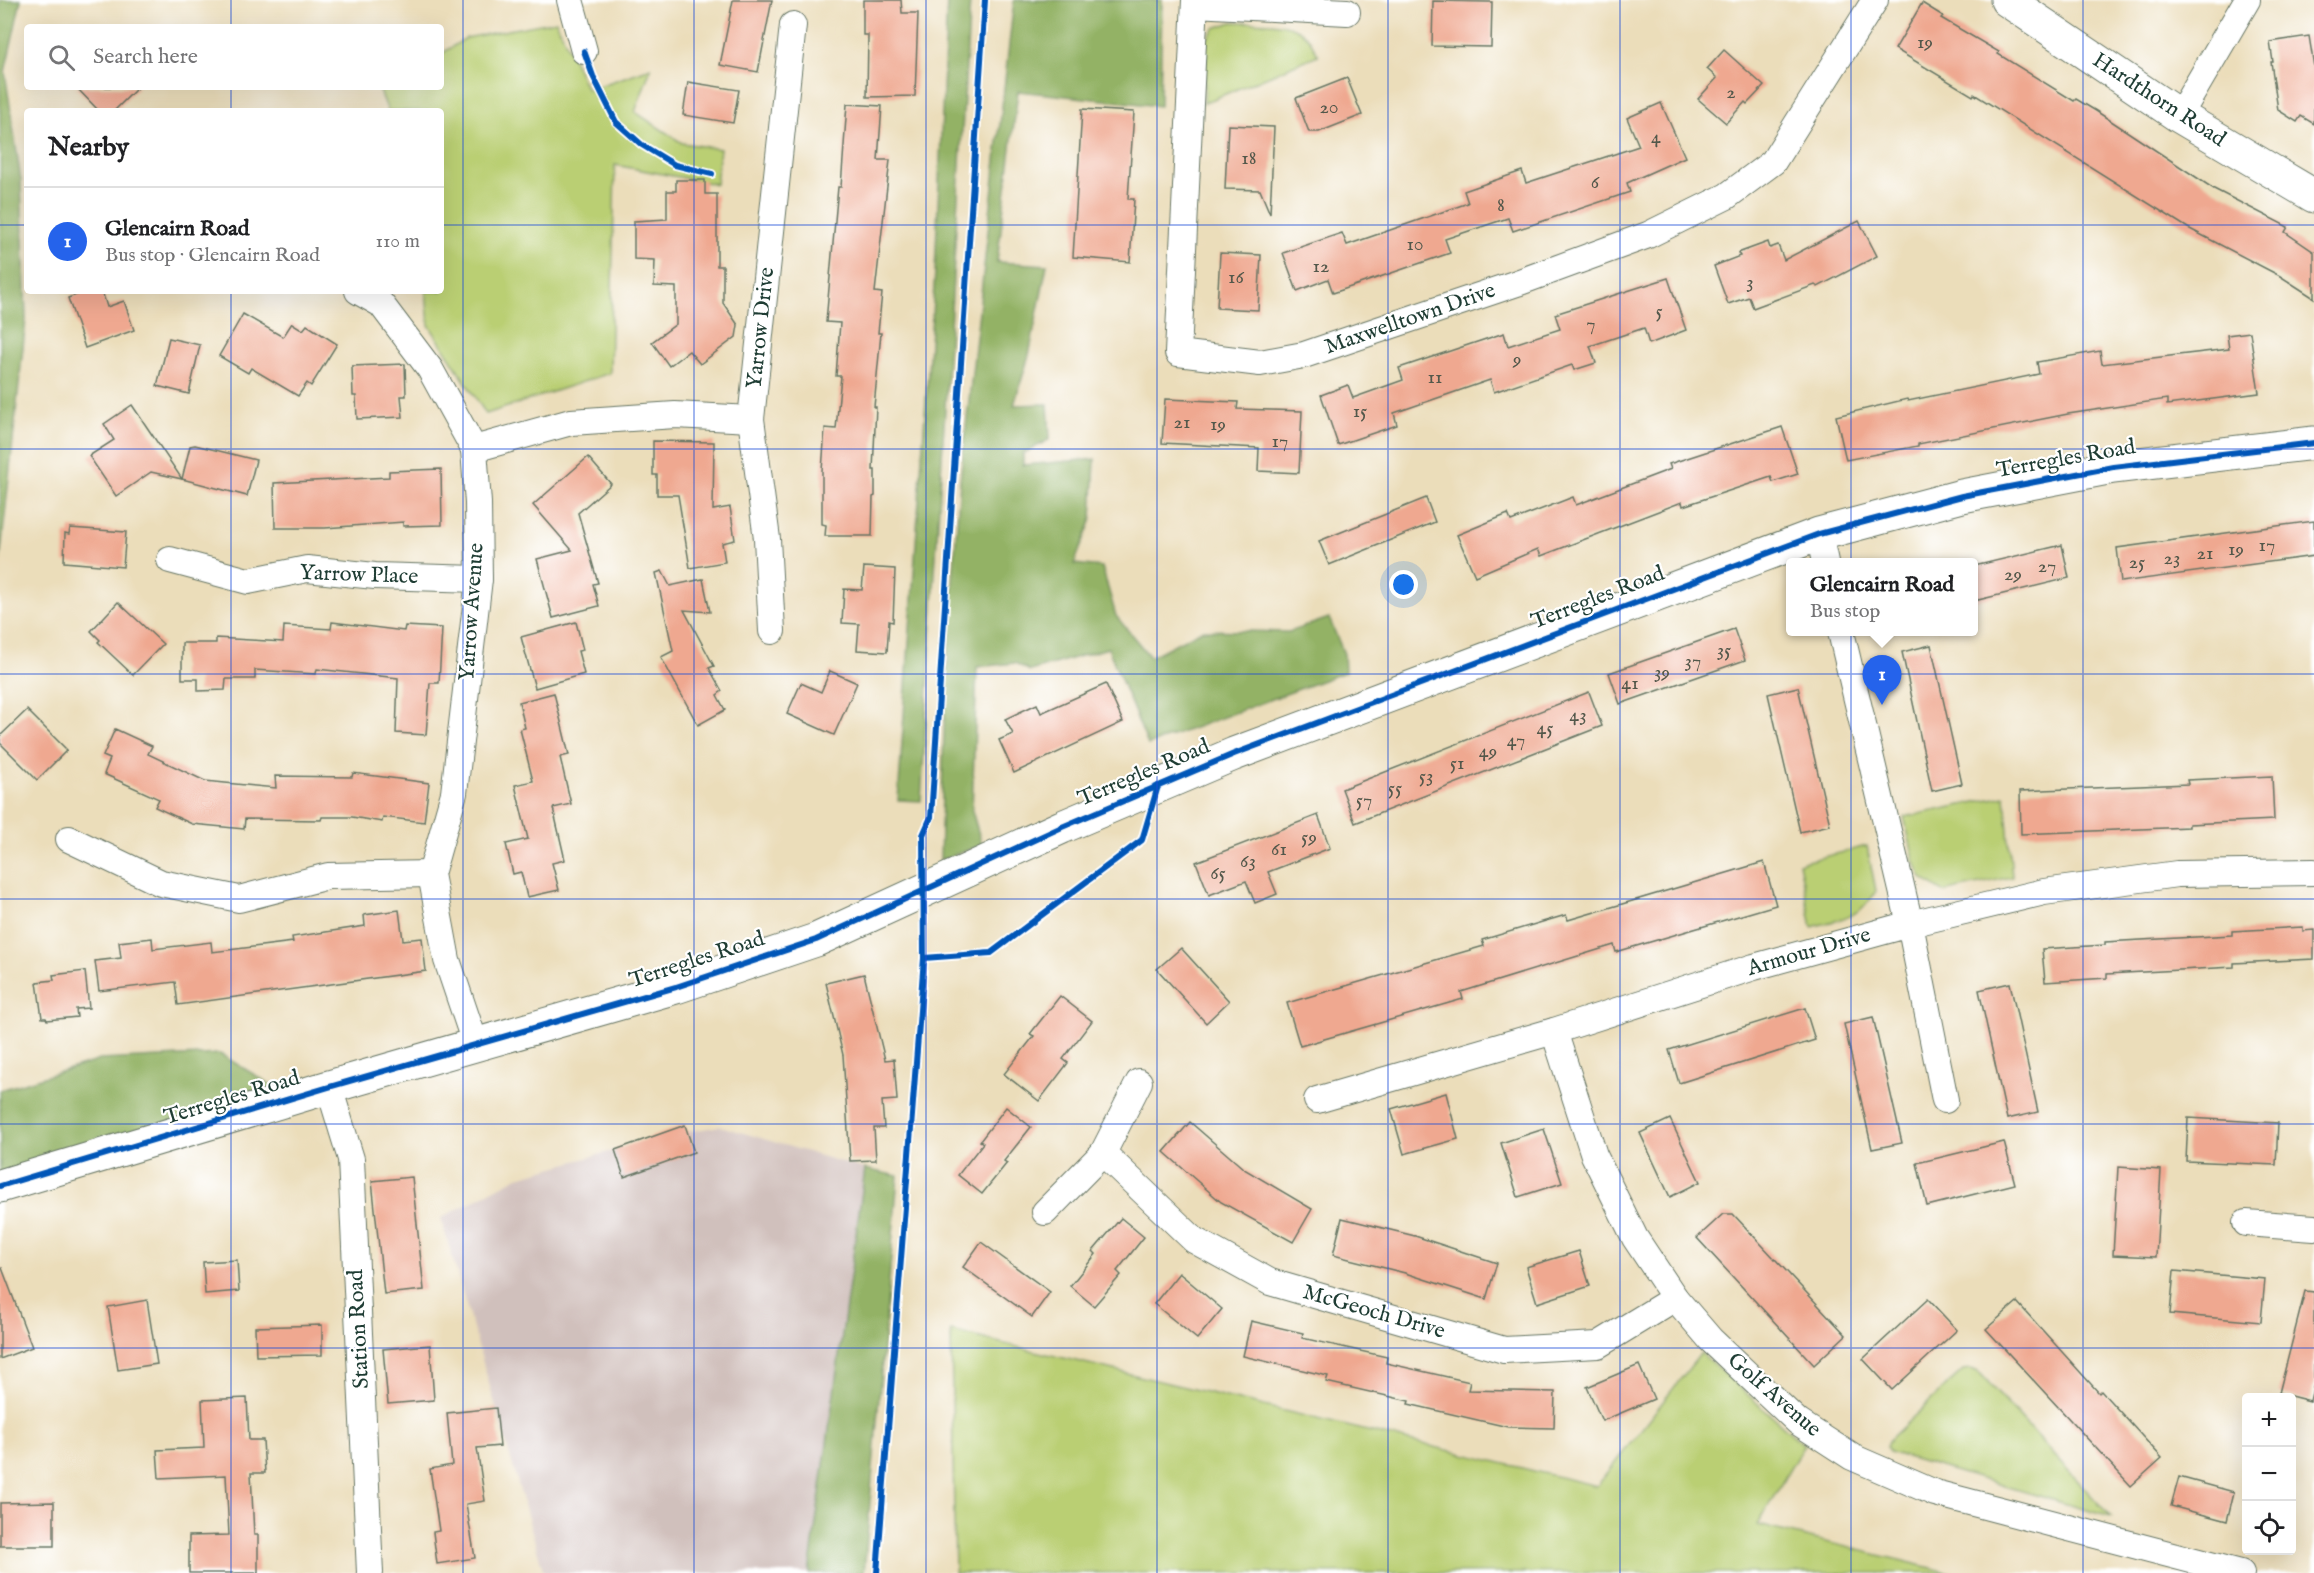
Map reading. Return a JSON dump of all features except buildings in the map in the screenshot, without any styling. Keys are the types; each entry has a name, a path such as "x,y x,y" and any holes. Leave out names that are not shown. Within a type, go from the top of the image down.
{"street":[{"path":"570,0 584,51"},
{"name":"Maxwelltown Drive","path":"1347,12 1195,2 1178,353 1260,363 1304,355 1517,283 1648,235 1727,196 1773,162 1875,0"},
{"name":"Hardthorn Road","path":"2007,0 2179,116 2314,196"},
{"path":"2179,116 2247,0"},
{"name":"Yarrow Drive","path":"772,632 767,539 752,419 793,25"},
{"path":"363,294 381,304 430,369 474,448 571,422 675,415 752,419"},
{"name":"Terregles Road","path":"1793,558 1962,496 2102,469 2314,444"},
{"name":"Yarrow Avenue","path":"474,448 478,503 479,579 454,793 430,874 447,960 476,1046"},
{"name":"Yarrow Place","path":"171,560 248,581 307,569 375,576 479,579"},
{"name":"Terregles Road","path":"0,1186 329,1087 676,987 816,940 1062,827 1234,754 1786,561"},
{"path":"1843,636 1910,924 1945,1100"},
{"path":"69,839 160,883 239,899 327,876 430,874"},
{"name":"Armour Drive","path":"1317,1100 1554,1030 1754,967 1910,924 2044,892 2177,874 2314,872"},
{"name":"Golf Avenue","path":"1554,1030 1594,1155 1635,1238 1675,1298 1711,1340 1798,1422 1852,1458 1935,1493 2241,1573"},
{"path":"1045,1212 1103,1154 1139,1082"},
{"name":"Station Road","path":"329,1087 351,1159 370,1573"},
{"name":"McGeoch Drive","path":"1103,1154 1194,1240 1270,1282 1504,1350 1598,1345 1675,1298"},
{"path":"2246,1223 2314,1228"}],"shaded area":[{"path":"720,1126 865,1169 809,1573 544,1573 441,1218 518,1177 670,1135"}],"green space":[{"path":"0,0 21,0 5,72 21,180 26,319 0,561"},
{"path":"947,0 970,0 921,801 898,800 935,272"},
{"path":"1014,0 1162,0 1160,106 1018,91 997,262 1047,265 1029,355 1014,405 1048,404 1050,439 1023,454 1023,465 1095,459 1092,519 1074,564 1102,567 1116,616 1150,657 1202,630 1289,632 1329,618 1344,654 1345,672 1148,745 1108,648 1030,671 1015,663 977,667 972,811 982,845 940,860 945,697 960,480"},
{"path":"556,21 587,90 651,68 635,112 682,143 720,149 716,184 615,165 610,373 486,414 429,325 426,294 444,294 444,108 387,108 380,91 444,90 444,52 466,38"},
{"path":"1232,22 1273,23 1293,28 1302,32 1309,39 1318,55 1204,103 1207,38 1215,28"},
{"path":"2005,796 2012,877 1943,892 1922,878 1915,863 1904,817"},
{"path":"1867,846 1876,891 1870,900 1864,907 1849,916 1812,927 1799,863"},
{"path":"220,1054 285,1093 0,1172 0,1090 100,1060"},
{"path":"865,1169 898,1176 864,1573 809,1573"},
{"path":"951,1331 1597,1486 1701,1353 1804,1445 1757,1525 1952,1573 955,1573"},
{"path":"1970,1369 1978,1372 2111,1517 1889,1452 1886,1447 1888,1441 1963,1370"}],"cycle path":[{"path":"877,1573 924,958 923,835 931,817 985,0"},
{"path":"584,51 593,76 616,122 642,145 675,165 712,174"},
{"path":"0,1186 329,1087 676,987 816,940 1062,827 1234,754 1819,534 1962,496 2113,467 2314,443"},
{"path":"924,958 991,953 1142,840 1158,786"}],"place":[{"name":"Glencairn Road","path":"1882,705"}]}
